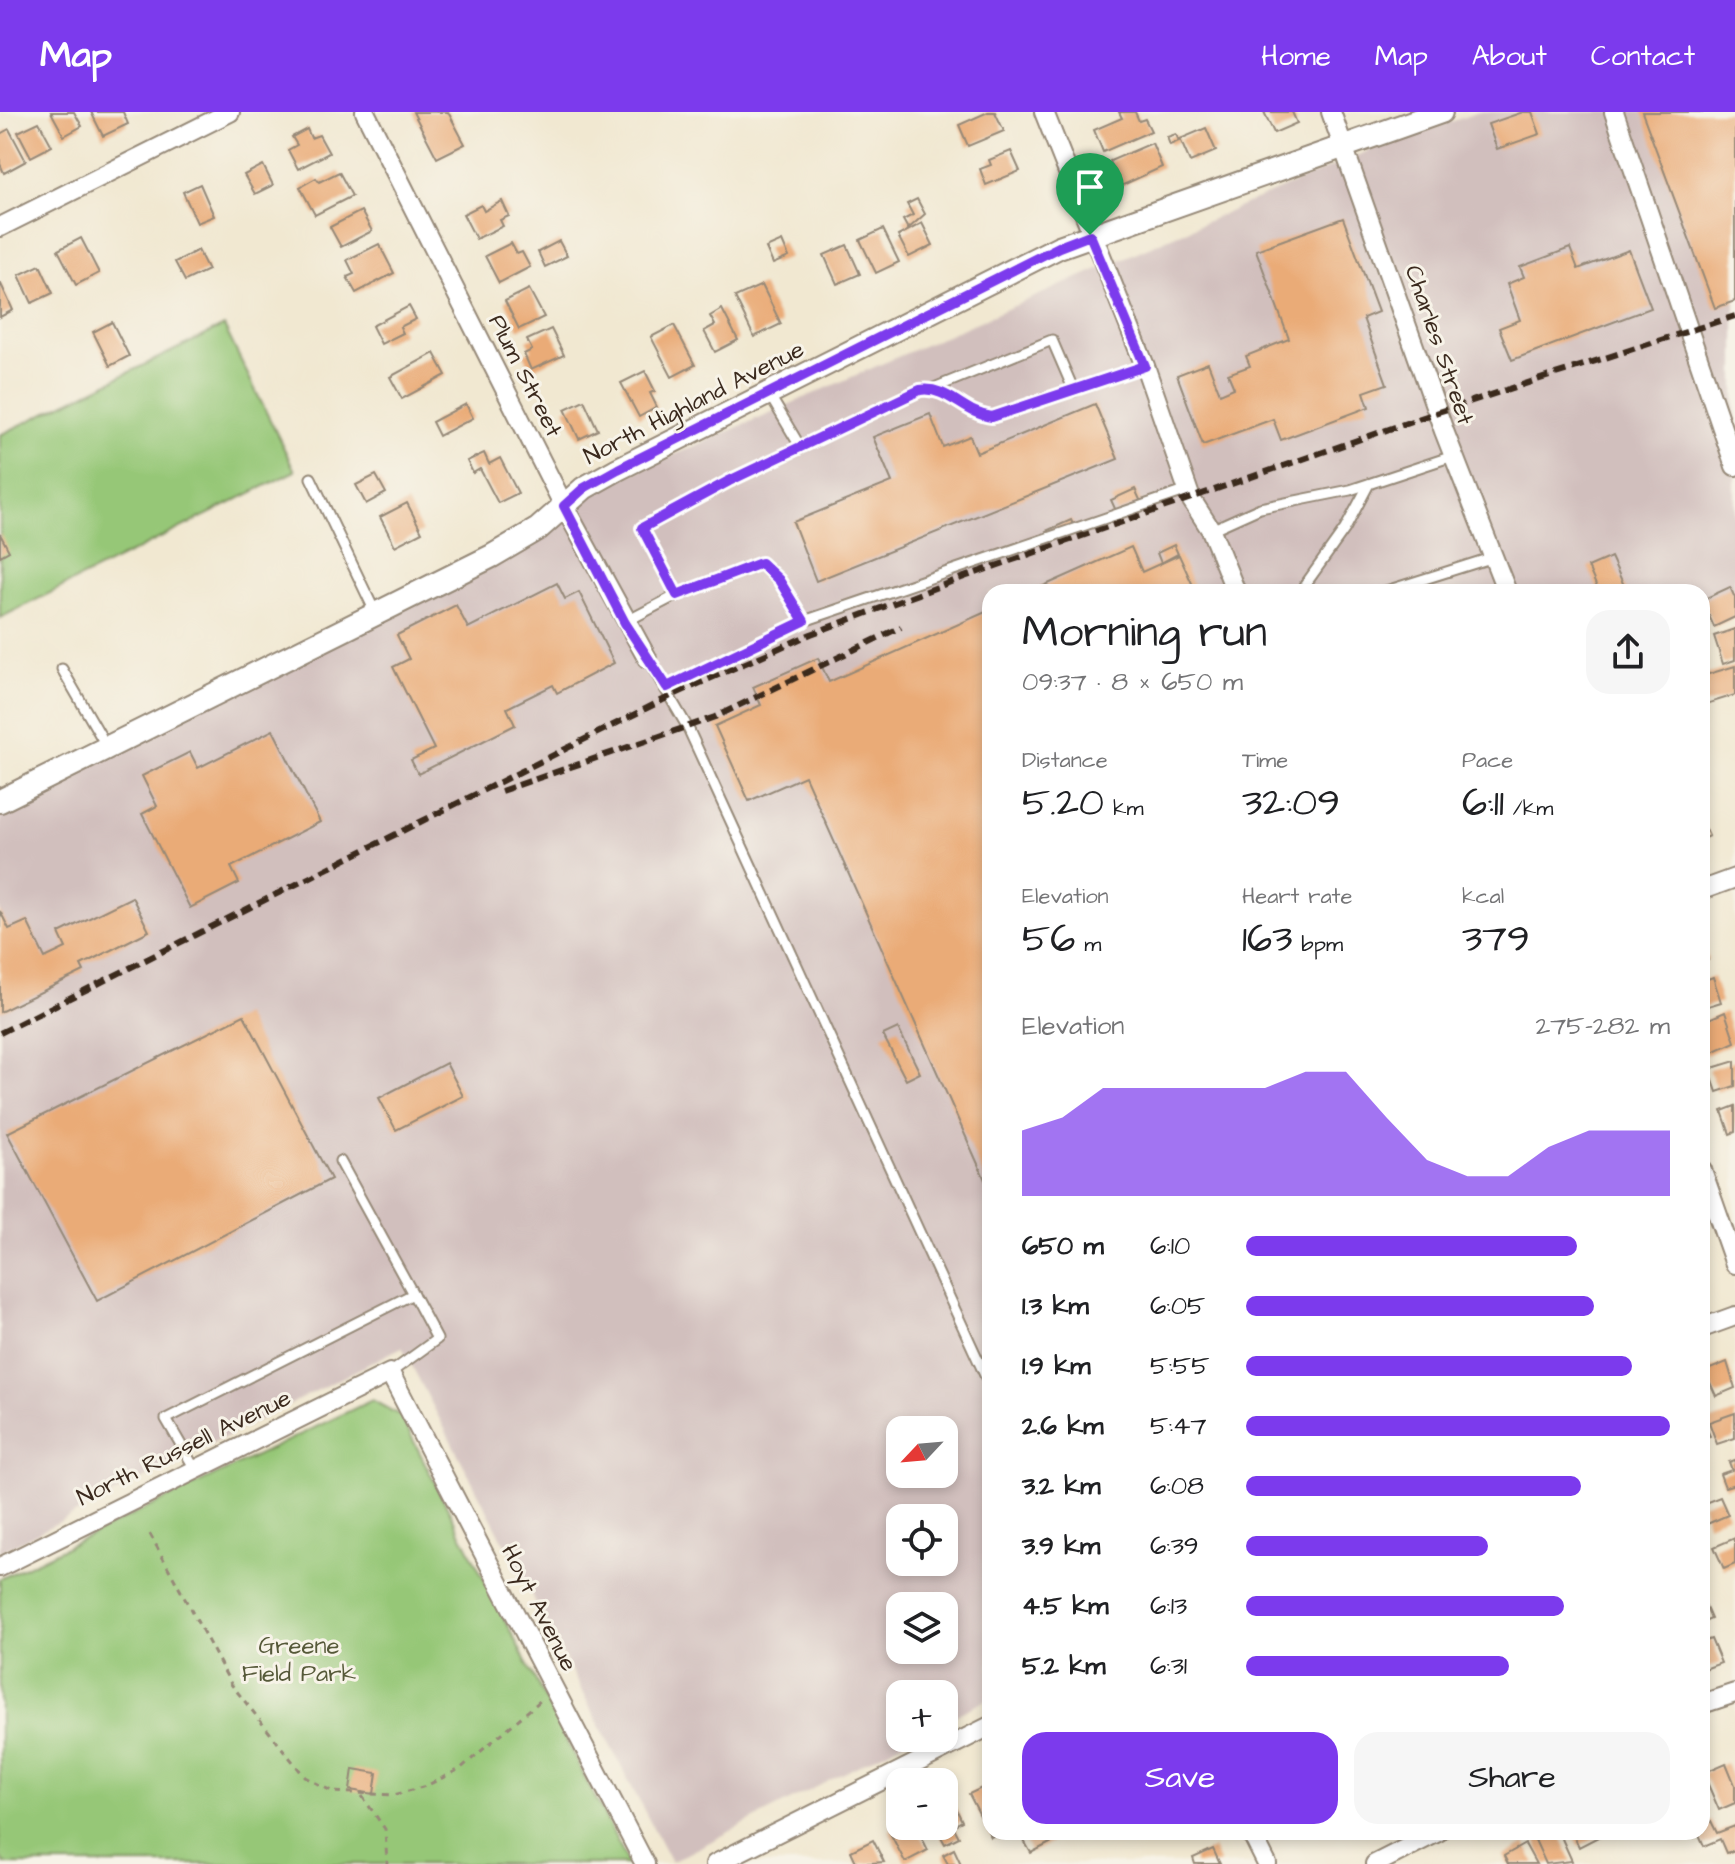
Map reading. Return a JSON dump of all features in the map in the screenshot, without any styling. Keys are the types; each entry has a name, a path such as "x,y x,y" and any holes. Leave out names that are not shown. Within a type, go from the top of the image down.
{"street":[{"path":"0,227 230,112"},
{"name":"Plum Street","path":"365,112 564,506 625,623 647,658"},
{"path":"1044,112 1090,235 1145,366 1188,490 1211,530 1233,584"},
{"name":"Charles Street","path":"1331,112 1453,456 1504,584"},
{"name":"North Highland Avenue","path":"0,801 492,556 538,529 584,488 1059,247 1441,112"},
{"path":"1614,112 1735,466"},
{"path":"1710,887 1735,878"},
{"path":"1710,1193 1735,1264"},
{"path":"1710,1325 1735,1316"},
{"name":"North Russell Avenue","path":"0,1567 390,1373"},
{"name":"Hoyt Avenue","path":"390,1373 645,1864"},
{"path":"1710,1701 1735,1693"},
{"path":"715,1864 982,1730"},
{"path":"1255,1840 1267,1864"},
{"path":"1375,1864 1422,1840"}],"lane":[{"path":"677,595 642,528 729,481 920,390 934,388 1052,340 1074,391"},
{"path":"934,388 978,415 992,417 1145,366"},
{"path":"769,394 801,448"},
{"path":"1211,530 1260,508 1369,484 1453,456"},
{"path":"311,478 376,614"},
{"path":"1306,584 1345,529 1369,484"},
{"path":"667,687 804,621 1188,490"},
{"path":"1408,584 1495,556"},
{"path":"625,623 677,595 761,563 779,580 804,621"},
{"path":"647,658 667,687 982,1369"},
{"path":"62,669 107,747"},
{"path":"340,1161 437,1339 390,1373"},
{"path":"195,1469 166,1419 413,1294"}],"path":[{"path":"150,1534 231,1684 305,1777 333,1792 362,1796 394,1795 426,1786 460,1769 518,1716 543,1699"},
{"path":"362,1796 385,1829 387,1864"}],"shaded area":[{"path":"1479,112 1735,112 1735,597 1710,605 1710,584 982,584 982,1702 958,1714 958,1680 886,1680 886,1751 671,1862 402,1347 0,1552 0,803 610,483 1370,150"}],"green space":[{"path":"224,326 295,471 0,618 0,435"},
{"name":"Greene Field Park","path":"372,1400 401,1416 629,1864 4,1864 0,1857 0,1579"}],"building":[{"path":"51,112 74,112 82,126 64,136"},
{"path":"91,112 123,112 128,124 103,136"},
{"path":"413,112 448,112 465,144 437,158"},
{"path":"995,112 1004,131 968,146 959,125"},
{"path":"1119,112 1135,112 1139,121 1145,119 1151,131 1103,152 1094,130 1122,118"},
{"path":"1264,112 1292,112 1297,123 1274,133"},
{"path":"1532,112 1540,134 1497,149 1488,124"},
{"path":"1642,112 1735,112 1735,301 1715,308"},
{"path":"39,122 52,146 31,157 18,132"},
{"path":"1206,128 1216,151 1190,162 1180,139"},
{"path":"9,129 26,161 4,173 0,164 0,134"},
{"path":"307,129 311,138 319,135 329,153 298,169 288,150 297,145 292,137"},
{"path":"1176,134 1179,141 1170,145 1167,137"},
{"path":"1152,143 1162,167 1121,186 1110,161"},
{"path":"1011,151 1020,171 986,185 980,169 991,165 989,160"},
{"path":"263,165 273,185 255,194 244,175"},
{"path":"339,172 352,196 315,215 300,187 316,178 319,182"},
{"path":"200,184 214,216 197,223 183,192"},
{"path":"917,199 925,214 908,229 903,220 913,215 907,204"},
{"path":"502,201 509,216 500,220 503,226 476,239 463,214 481,205 484,211"},
{"path":"361,211 372,231 341,247 330,227"},
{"path":"1343,218 1378,312 1363,318 1387,384 1364,392 1369,407 1281,440 1273,419 1203,445 1177,375 1208,363 1220,394 1234,388 1228,374 1250,366 1246,356 1289,339 1256,250"},
{"path":"922,223 933,245 909,257 898,236"},
{"path":"883,229 899,262 876,273 860,240"},
{"path":"81,238 99,273 76,285 58,250"},
{"path":"559,241 567,256 545,267 538,252"},
{"path":"782,241 789,257 773,264 766,248"},
{"path":"511,243 517,254 522,252 530,267 499,283 485,256"},
{"path":"379,244 394,273 356,293 347,277 354,274 347,260"},
{"path":"847,245 860,274 837,284 824,255"},
{"path":"1570,248 1578,269 1629,250 1651,308 1512,360 1499,328 1520,320 1507,284 1524,277 1520,267"},
{"path":"198,250 208,270 185,281 175,262"},
{"path":"40,265 53,293 32,303 19,275"},
{"path":"0,282 13,310 0,317"},
{"path":"762,285 781,324 754,337 735,297"},
{"path":"529,289 544,317 519,329 505,301"},
{"path":"409,306 416,319 400,327 403,333 381,344 372,326"},
{"path":"722,309 738,340 715,352 704,331 715,325 710,316"},
{"path":"112,322 129,356 110,366 93,332"},
{"path":"674,325 695,365 672,377 651,337"},
{"path":"551,329 564,355 531,370 524,354 532,350 527,340"},
{"path":"434,353 446,375 402,399 390,377"},
{"path":"645,371 655,391 650,393 657,407 639,417 621,383"},
{"path":"584,400 598,430 579,439 565,409"},
{"path":"466,404 473,418 439,436 432,422"},
{"path":"1095,404 1118,459 816,581 793,522 892,482 873,437 930,414 943,447 970,436 977,453"},
{"path":"484,453 489,464 500,458 518,493 498,503 480,469 473,473 467,461"},
{"path":"376,475 386,493 366,504 356,485"},
{"path":"1135,489 1141,502 1117,513 1111,500"},
{"path":"407,503 422,532 395,546 380,517"},
{"path":"1071,520 1074,527 1050,538 1046,531"},
{"path":"0,534 9,551 0,556"},
{"path":"1174,545 1178,554 1161,563 1157,553"},
{"path":"1131,547 1142,572 1179,555 1192,584 1048,584"},
{"path":"1611,557 1623,584 1595,584 1588,567"},
{"path":"557,583 565,599 579,592 614,663 557,693 553,685 507,708 515,725 418,774 411,760 434,749 393,667 409,659 397,635 456,605 468,628"},
{"path":"1730,587 1735,598 1735,617 1714,627 1710,618 1710,596"},
{"path":"982,614 982,1173 805,776 749,801 715,726 761,705 753,687 818,658 829,682"},
{"path":"1735,629 1735,660 1723,664 1714,636"},
{"path":"1735,666 1735,695 1710,703 1710,674"},
{"path":"273,730 320,822 231,867 239,883 190,908 142,814 157,806 142,776 190,752 198,768"},
{"path":"132,897 149,931 81,965 84,971 0,1012 0,911 9,929 27,921 45,958 66,948 59,933"},
{"path":"1713,977 1721,1002 1710,1005 1710,978"},
{"path":"1725,1012 1735,1042 1710,1053 1710,1019"},
{"path":"244,1015 331,1179 97,1301 7,1133"},
{"path":"898,1028 920,1073 906,1080 883,1035"},
{"path":"1735,1061 1735,1086 1717,1092 1710,1069"},
{"path":"446,1063 463,1096 396,1130 379,1098"},
{"path":"1735,1106 1735,1132 1730,1134 1722,1111"},
{"path":"1727,1362 1735,1388 1716,1396 1710,1382 1710,1369"},
{"path":"1735,1413 1735,1438 1717,1444 1710,1422"},
{"path":"1735,1460 1735,1484 1725,1487 1720,1474 1732,1470 1729,1462"},
{"path":"1720,1497 1728,1515 1710,1523 1710,1501"},
{"path":"1735,1538 1735,1564 1724,1569 1714,1547"},
{"path":"1710,1639 1721,1663 1710,1667"},
{"path":"1726,1763 1735,1785 1735,1803 1719,1810 1710,1789 1710,1770"},
{"path":"353,1769 377,1773 374,1794 350,1790"},
{"path":"982,1788 982,1819 969,1794"},
{"path":"1710,1821 1717,1833 1735,1826 1735,1850 1726,1853 1720,1839 1704,1846 1701,1840 1710,1840"},
{"path":"873,1840 884,1862 857,1864 851,1851"},
{"path":"894,1840 923,1840 928,1850 905,1862"},
{"path":"1024,1840 1052,1842 1031,1853"},
{"path":"1535,1840 1563,1840 1572,1861 1546,1864"},
{"path":"1576,1840 1592,1840 1579,1847"},
{"path":"1525,1844 1536,1864 1508,1864 1504,1856"},
{"path":"954,1849 961,1864 948,1864 943,1855"},
{"path":"1213,1849 1220,1864 1195,1864 1193,1858"}],"railway":[{"path":"0,1033 671,696 811,634 967,576 1438,412 1735,316"},
{"path":"501,791 715,717 901,627"}],"route":[{"path":"1090,235 1145,366 1107,382 992,417 978,415 934,388 920,390 729,481 642,528 677,595 761,563 779,580 804,621 667,687 625,623 564,506 584,488 618,469 1059,247 1090,235"}]}
